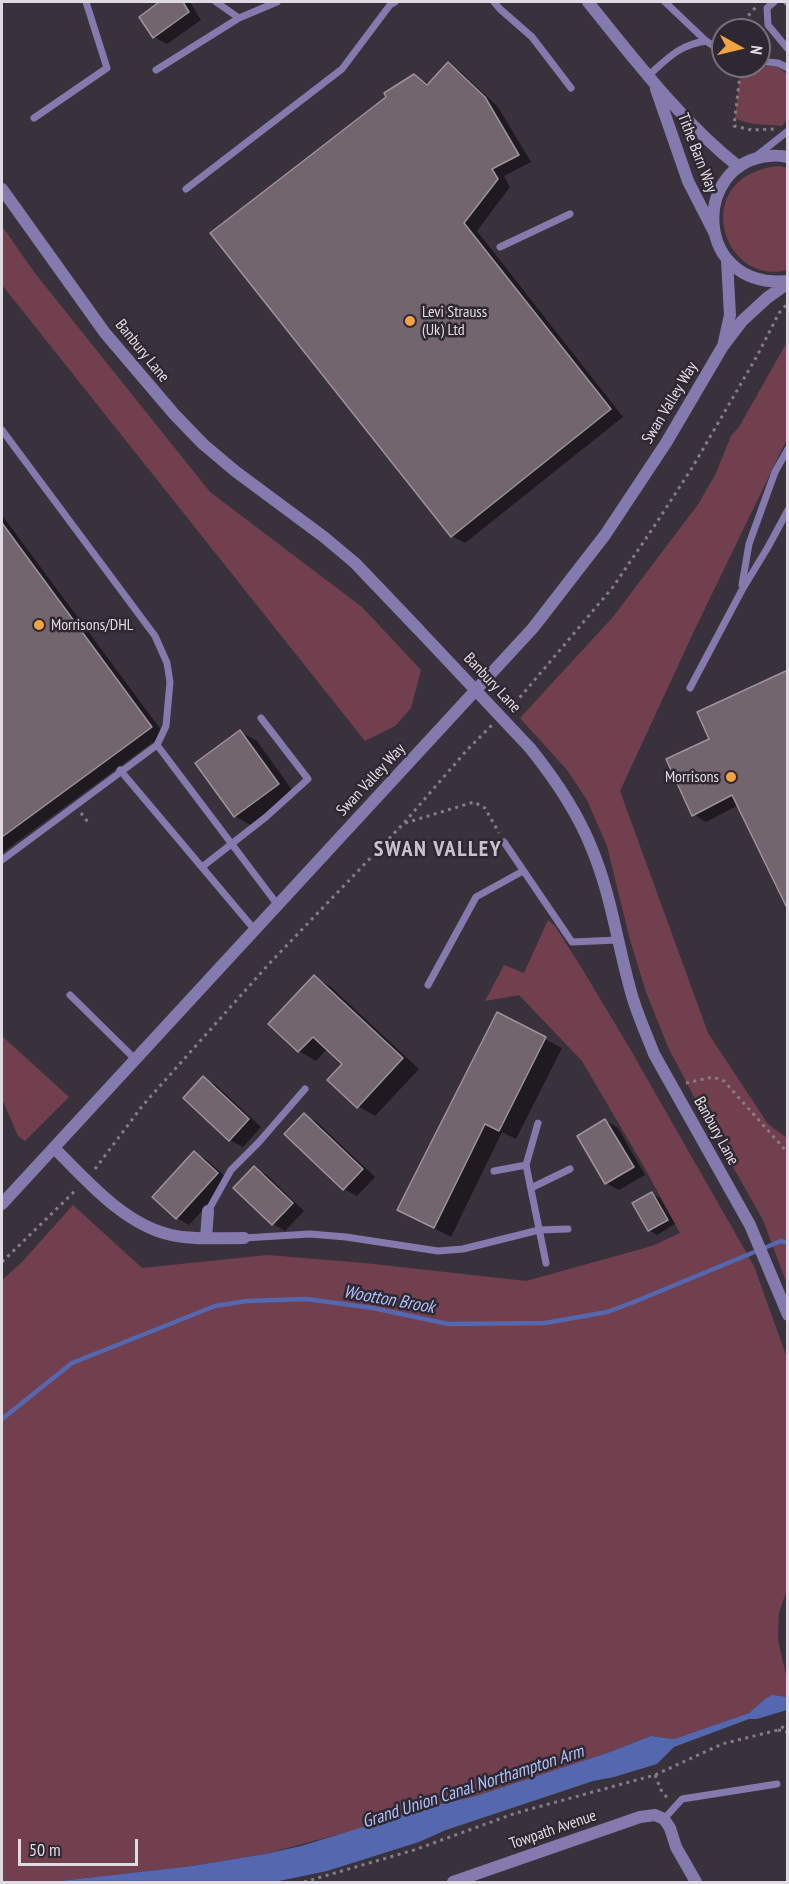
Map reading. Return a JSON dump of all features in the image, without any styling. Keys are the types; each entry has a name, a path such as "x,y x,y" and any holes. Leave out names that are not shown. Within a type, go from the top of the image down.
{"street":[{"name":"Tithe Barn Way","path":"588,2 651,80 710,142 743,164"},
{"name":"Tithe Barn Way","path":"651,80 688,181 727,260"},
{"path":"714,232 712,214 717,195 726,180 743,164 768,156 788,157"},
{"name":"Banbury Lane","path":"2,189 105,333 174,414 203,444 235,471 356,563 530,748 554,778 588,838 609,899 632,997 654,1054 750,1225 788,1315"},
{"path":"727,260 740,271 756,279 788,282"},
{"name":"Swan Valley Way","path":"723,346 730,315 727,260"},
{"name":"Swan Valley Way","path":"2,1204 533,628 606,535 666,443 723,346 742,321 788,282"},
{"path":"54,1148 107,1201 150,1228 172,1235 244,1238"},
{"path":"207,1238 208,1211"},
{"name":"Towpath Avenue","path":"453,1882 640,1817 655,1815 664,1819"},
{"path":"664,1819 670,1828 676,1847 696,1882"}],"lane":[{"path":"34,118 107,68 87,2"},
{"path":"216,2 239,18"},
{"path":"156,70 239,18 277,2"},
{"path":"186,189 342,69 394,2"},
{"path":"494,2 532,37 571,88"},
{"path":"665,2 711,44"},
{"path":"774,2 767,8 768,25 788,49"},
{"path":"651,80 676,50 686,45 706,41"},
{"path":"771,62 788,68"},
{"path":"743,164 788,131"},
{"path":"500,247 570,214"},
{"path":"2,430 155,636 167,663 170,682 166,726 156,745 2,860"},
{"path":"742,590 749,544 775,472 788,449"},
{"path":"690,688 788,510"},
{"path":"202,867 266,818 308,779 261,718"},
{"path":"156,745 277,904"},
{"path":"120,770 254,929"},
{"path":"504,842 572,942 618,940"},
{"path":"428,985 476,897 523,871"},
{"path":"70,995 136,1060"},
{"path":"208,1211 231,1170 305,1089"},
{"path":"538,1123 526,1165 546,1263"},
{"path":"494,1172 526,1165"},
{"path":"531,1188 570,1169"},
{"path":"244,1238 322,1235 438,1251 463,1249 539,1230 568,1229"},
{"path":"664,1819 682,1799 777,1784"}],"path":[{"path":"747,18 762,2"},
{"path":"740,78 734,126 752,130 779,129"},
{"path":"507,711 613,587 692,468 757,356 779,313 788,303"},
{"path":"2,1262 86,1180 143,1105 268,964 403,824 467,750 499,718"},
{"path":"403,824 474,802 485,808 504,842"},
{"path":"674,1088 681,1084 713,1077 724,1081 788,1153"},
{"path":"303,1882 414,1850 516,1813 655,1775 722,1744 778,1730 788,1724"},
{"path":"778,1730 788,1732"},
{"path":"655,1775 662,1790 675,1807"}],"shaded area":[{"path":"771,66 776,66 787,74 787,119 782,126 752,124 735,118 740,78 771,78"},
{"path":"779,166 788,168 787,270 764,271 745,262 731,247 724,228 724,207 733,188 751,174"},
{"path":"2,226 34,272 210,492 362,607 421,670 411,708 395,726 365,741 2,285"},
{"path":"787,342 787,439 620,791 708,1033 768,1124 787,1138 787,1284 763,1220 668,1047 646,992 630,940 607,846 587,800 567,770 520,718 613,617 699,503 716,473 731,436 739,427"},
{"path":"548,920 555,926 578,962 629,1047 754,1266 787,1358 788,1586 779,1613 778,1640 787,1679 787,1697 765,1699 749,1713 674,1739 651,1736 607,1753 476,1796 428,1807 366,1827 265,1854 192,1866 51,1882 2,1882 2,1280 22,1262 73,1205 142,1268 267,1255 526,1281 652,1246 680,1233 582,1061 519,995 485,1001 504,965 524,973"},
{"path":"2,1036 69,1097 25,1141 18,1136 2,1099"}],"water":[{"path":"772,1695 787,1697 787,1710 757,1719 749,1719 674,1747 657,1764 593,1781 446,1830 419,1842 327,1871 274,1882 51,1882 192,1866 301,1846 428,1807 476,1796 607,1753 651,1736 674,1739 749,1713"}],"building":[{"path":"159,2 183,2 189,12 153,38 139,17"},
{"name":"Levi Strauss (Uk) Ltd","path":"448,62 485,97 519,155 492,169 498,179 464,223 611,409 451,537 210,233 386,97 384,93 414,74 427,85"},
{"name":"Morrisons/DHL","path":"2,523 152,727 2,837"},
{"name":"Morrisons","path":"788,670 788,910 732,795 692,816 666,759 709,739 697,712"},
{"path":"240,730 279,784 234,817 195,763"},
{"path":"314,975 403,1058 357,1108 327,1080 342,1064 313,1037 298,1052 268,1024"},
{"path":"497,1012 546,1037 499,1131 485,1124 434,1228 397,1210"},
{"path":"203,1076 249,1119 229,1141 183,1098"},
{"path":"304,1113 363,1169 343,1190 284,1134"},
{"path":"605,1119 634,1167 605,1184 577,1136"},
{"path":"194,1151 218,1173 176,1219 152,1197"},
{"path":"254,1166 293,1203 272,1225 233,1188"},
{"path":"652,1192 668,1220 648,1231 632,1203"}],"waterway":[{"name":"Wootton Brook","path":"2,1419 72,1363 215,1306 247,1301 306,1299 373,1308 448,1324 545,1323 607,1312 781,1241 788,1243"}],"place":[{"name":"Levi Strauss (Uk) Ltd","path":"410,321"},
{"name":"Morrisons/DHL","path":"39,625"},
{"name":"Morrisons","path":"731,777"}],"district":[{"name":"SWAN VALLEY","path":"438,850"}],"water label":[{"name":"Grand Union Canal Northampton Arm","path":"473,1787"}]}
